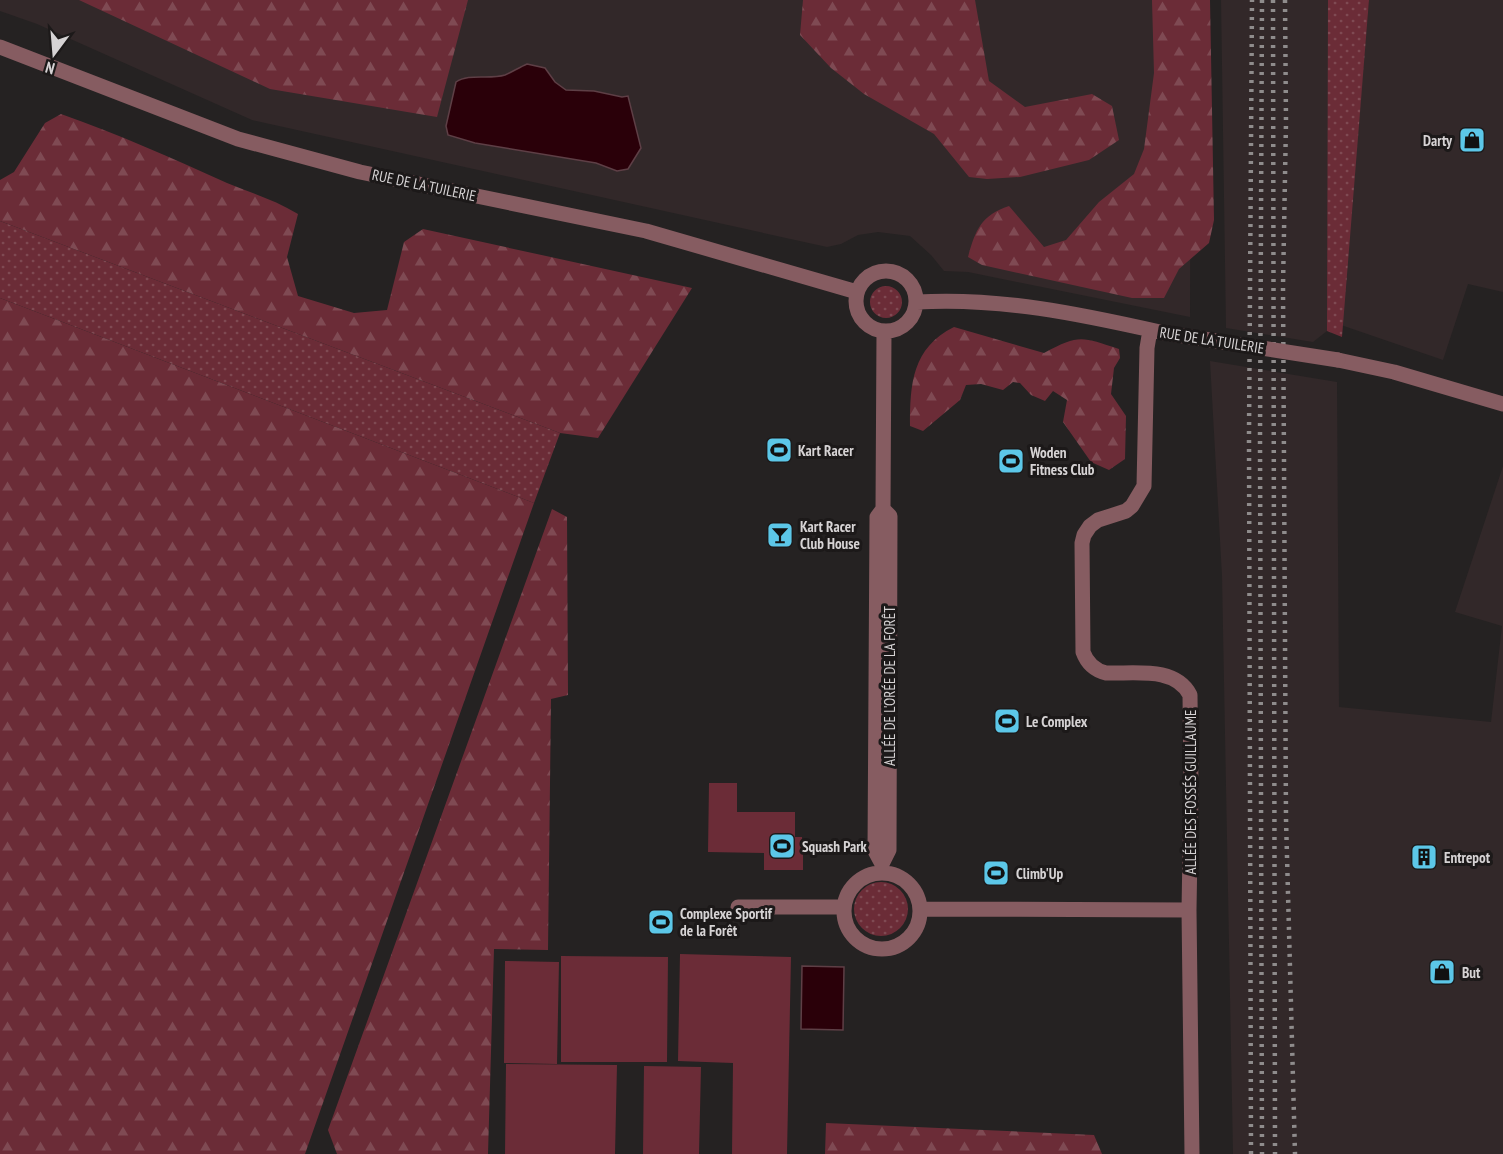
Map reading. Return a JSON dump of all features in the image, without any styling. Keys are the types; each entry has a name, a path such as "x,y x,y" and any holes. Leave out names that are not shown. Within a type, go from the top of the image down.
{"street":[{"name":"RUE DE LA TUILERIE","path":"0,47 238,139 360,172 646,231 857,292"},
{"path":"882,271 890,271 899,273 912,285 917,302 911,320 894,331 884,332 875,330 861,318 857,310 857,292 867,278 882,271"},
{"name":"RUE DE LA TUILERIE","path":"917,302 1007,304 1338,360 1394,372 1503,404"},
{"name":"ALLÉE DES FOSSÉS GUILLAUME","path":"1158,331 1147,348 1144,486 1132,506 1126,511 1098,520 1084,534 1082,543 1083,652 1085,659 1098,671 1170,676 1186,687 1190,695 1189,910 1192,1154"},
{"name":"ALLÉE DE L'ORÉE DE LA FORÊT","path":"882,868 888,850 890,516 883,509 884,332"},
{"path":"882,868 905,880 914,889 920,909 917,926 910,936 900,944 876,949 855,938 848,929 843,907 849,890 855,882 882,868"},
{"path":"738,907 843,907"},
{"path":"920,909 1189,910"}],"shaded area":[{"path":"0,0 1191,0 1190,317 968,272 944,271 931,255 910,236 878,232 858,235 841,244 827,247 252,120 37,24 0,11"},
{"path":"1221,0 1330,0 1327,331 1313,342 1226,328"},
{"path":"1369,0 1503,0 1503,292 1468,284 1443,360 1341,325"},
{"path":"527,64 545,68 555,82 566,90 628,96 641,148 628,169 617,171 596,163 475,143 448,135 446,126 456,82 473,77 505,75"},
{"path":"1210,361 1337,382 1339,707 1491,722 1502,626 1455,612 1503,466 1503,1154 1233,1154 1222,576"},
{"path":"802,966 844,967 843,1030 801,1029"}],"green space":[{"path":"79,0 468,0 437,117 270,89"},
{"path":"803,0 975,0 989,81 1025,107 1092,94 1112,106 1119,140 1089,160 1020,177 987,179 969,177 934,134 864,94 831,68 800,35"},
{"path":"1152,0 1210,0 1214,220 1209,243 1179,269 1164,298 1132,298 982,265 968,257 973,239 981,225 992,214 1009,206 1044,247 1066,240 1099,202 1134,174 1144,149 1154,73"},
{"path":"1328,0 1369,0 1342,337 1327,331"},
{"path":"61,114 145,147 298,214 287,257 298,296 354,313 387,310 404,242 423,229 692,288 598,438 560,433 0,221 0,180 14,172 45,123"},
{"path":"0,221 560,433 534,503 0,298"},
{"path":"886,286 897,291 902,302 897,313 886,318 875,313 870,302 875,291"},
{"path":"0,298 534,503 305,1154 0,1154"},
{"path":"954,327 1044,353 1081,339 1119,349 1120,358 1114,368 1111,394 1126,416 1125,459 1109,470 1091,462 1063,422 1067,400 1053,391 1045,401 1031,395 1020,383 1013,382 1003,390 981,384 966,385 960,400 923,431 910,426 911,396 916,369 929,345"},
{"path":"552,509 567,517 568,695 551,699 548,950 494,949 488,1154 337,1154 328,1130"},
{"path":"709,783 737,783 737,812 795,812 795,837 802,837 802,844 807,845 807,853 803,853 803,870 764,870 764,853 708,852"},
{"path":"876,882 886,882 900,890 906,899 908,909 906,919 900,928 886,936 876,936 859,924 854,914 854,904 866,887"},
{"path":"680,954 791,957 787,1154 732,1154 733,1063 678,1061"},
{"path":"561,956 668,957 667,1062 561,1062"},
{"path":"505,961 559,962 557,1064 504,1063"},
{"path":"506,1064 617,1065 615,1154 505,1154"},
{"path":"644,1066 701,1067 699,1154 643,1154"},
{"path":"826,1123 1094,1135 1102,1154 825,1154"}],"railway":[{"path":"1251,1154 1249,436 1252,0"},
{"path":"1262,0 1260,437 1262,1154"},
{"path":"1273,0 1275,1154"},
{"path":"1285,0 1286,122 1283,286 1286,819 1295,1154"}],"place":[{"name":"Darty","path":"1472,140"},
{"name":"Kart Racer","path":"779,450"},
{"name":"Woden Fitness Club","path":"1011,461"},
{"name":"Kart Racer Club House","path":"780,535"},
{"name":"Le Complex","path":"1007,721"},
{"name":"Squash Park","path":"782,846"},
{"name":"Entrepot","path":"1424,857"},
{"name":"Climb'Up","path":"996,873"},
{"name":"Complexe Sportif de la Forêt","path":"661,922"},
{"name":"But","path":"1442,972"}]}
